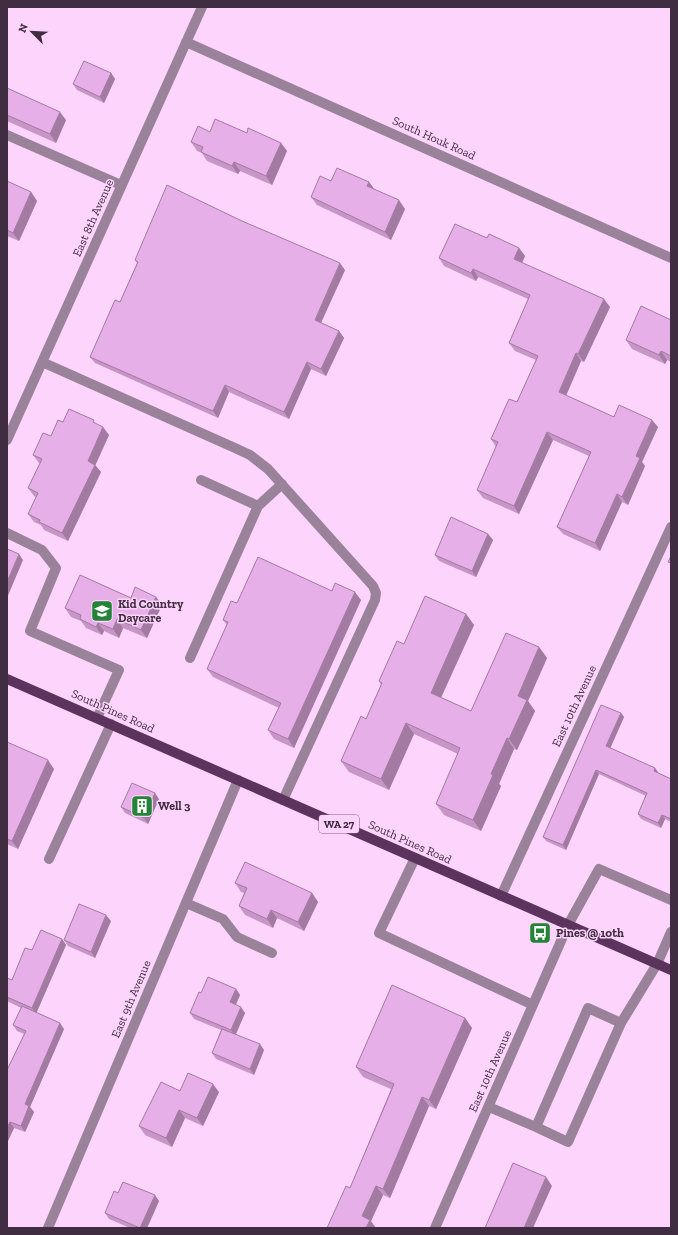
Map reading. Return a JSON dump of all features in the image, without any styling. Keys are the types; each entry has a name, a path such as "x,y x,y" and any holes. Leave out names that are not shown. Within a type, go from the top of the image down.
{"main road":[{"name":"South Pines Road","path":"7,679 671,970"}],"street":[{"name":"East 8th Avenue","path":"7,440 202,7"},
{"name":"South Houk Road","path":"186,42 671,258"},
{"path":"7,135 122,185"},
{"path":"42,362 250,455 261,462 373,586 376,593 375,600 284,800"},
{"path":"201,480 258,506"},
{"path":"190,658 258,506 282,484"},
{"name":"East 10th Avenue","path":"501,896 671,528"},
{"path":"7,533 42,550 56,568 30,631 119,670 97,718"},
{"path":"48,859 111,724"},
{"name":"East 9th Avenue","path":"48,1228 238,780"},
{"path":"415,858 379,933 533,1005"},
{"name":"East 10th Avenue","path":"436,1228 568,925 599,869 671,900"},
{"path":"186,903 223,919 237,937 272,953"},
{"path":"489,1107 568,1142 621,1023 656,964 671,932"},
{"path":"536,1128 588,1008 621,1023"}],"building":[{"path":"84,61 111,73 100,97 73,84"},
{"path":"7,88 60,112 50,134 7,115"},
{"path":"215,119 247,133 248,128 281,143 266,176 234,162 232,166 201,152 203,147 191,142 198,126 210,132"},
{"path":"337,168 369,182 367,186 399,200 385,232 311,197 320,176 331,181"},
{"path":"7,181 31,192 13,233 7,230"},
{"path":"167,185 242,221 340,263 315,320 339,331 321,369 307,362 284,412 225,385 213,411 90,357 115,300 120,302 138,262 135,260"},
{"path":"455,224 487,238 489,234 519,248 514,259 604,299 578,354 576,353 559,392 614,417 619,405 652,420 636,456 640,458 622,497 617,494 595,543 557,527 591,452 547,432 514,506 477,490 498,442 491,439 509,399 517,402 538,356 509,343 530,295 473,269 471,273 439,258"},
{"path":"641,306 671,320 671,356 661,351 659,355 626,340"},
{"path":"69,409 94,420 93,422 103,427 88,461 95,465 62,533 39,522 40,520 28,514 38,493 28,488 42,459 33,455 43,433 51,436 58,420 63,422"},
{"path":"451,517 488,534 472,571 435,555"},
{"path":"7,549 19,554 7,582"},
{"path":"671,556 671,563 668,562"},
{"path":"258,557 332,591 335,583 355,592 288,739 268,730 281,703 207,669 228,622 223,620 231,601 237,603"},
{"name":"Kid Country Daycare","path":"80,575 131,598 135,587 156,597 141,630 117,619 113,629 98,623 96,627 80,619 81,615 65,608"},
{"path":"425,596 466,614 431,693 471,711 506,633 539,647 518,696 527,700 509,739 507,738 491,774 493,775 473,820 436,804 460,748 406,723 381,779 341,761 361,716 366,719 382,683 379,681 397,641 404,644"},
{"path":"601,705 621,713 606,746 655,768 654,771 671,779 671,819 662,815 658,823 638,814 647,793 596,770 563,845 543,837"},
{"path":"7,742 48,760 12,841 7,839"},
{"name":"Well 3","path":"132,783 155,793 144,818 121,807"},
{"path":"245,862 312,893 298,922 271,910 267,919 239,906 247,888 235,883"},
{"path":"79,904 106,915 91,952 64,940"},
{"path":"41,930 62,939 32,1008 7,997 7,978 12,980 25,948 32,950"},
{"path":"208,977 236,989 230,1002 241,1007 231,1030 190,1013 199,992 201,993"},
{"path":"392,985 465,1018 429,1100 422,1097 383,1189 376,1186 362,1216 370,1220 366,1228 327,1228 346,1186 350,1188 394,1084 356,1067"},
{"path":"22,1006 60,1023 25,1104 29,1106 21,1126 10,1122 7,1128 7,1070 26,1031 13,1025"},
{"path":"222,1029 260,1044 250,1069 212,1053"},
{"path":"188,1073 213,1084 197,1118 179,1110 166,1138 139,1126 161,1082 180,1091"},
{"path":"513,1163 546,1177 524,1228 485,1228"},
{"path":"123,1182 155,1195 140,1228 105,1213 114,1191 118,1193"}],"place":[{"name":"Kid Country Daycare","path":"102,611"},
{"name":"Well 3","path":"142,806"},
{"name":"Pines @ 10th","path":"540,933"}]}
